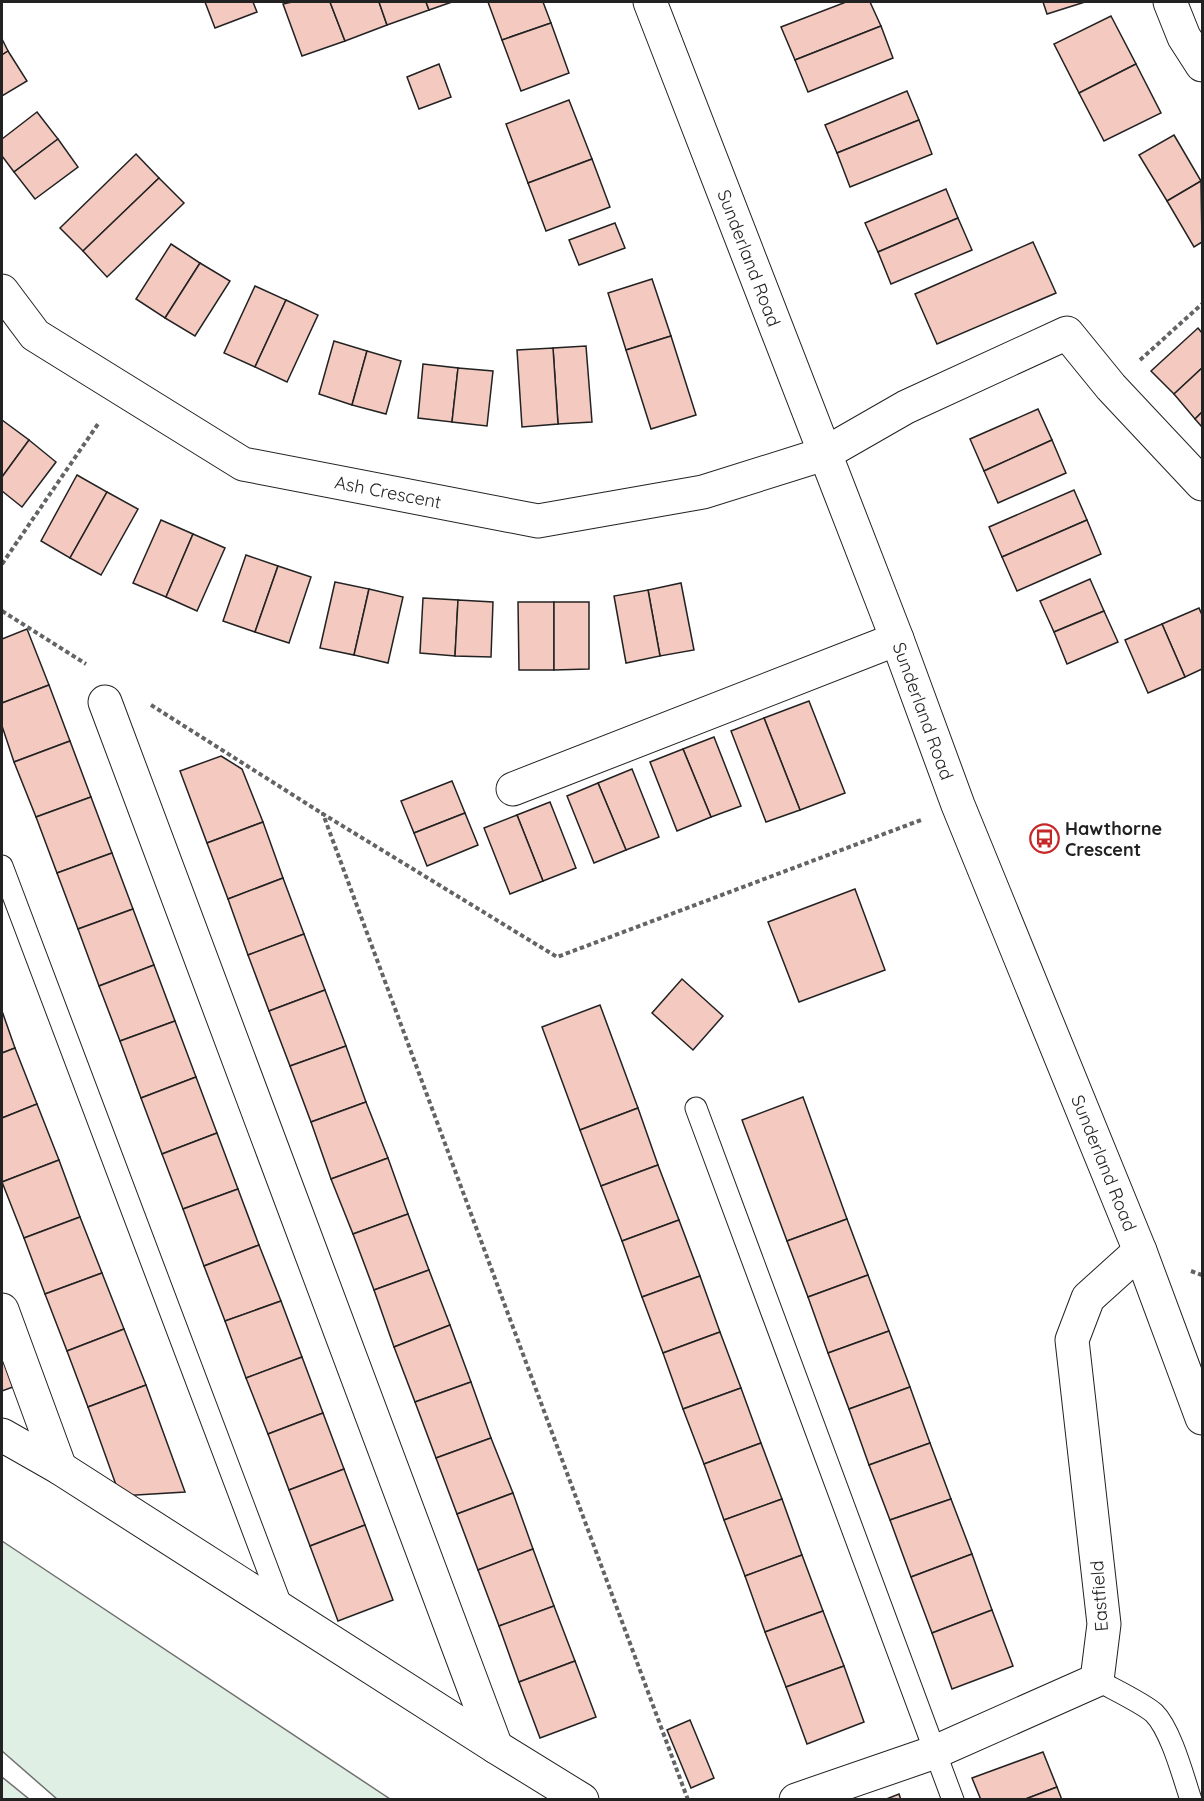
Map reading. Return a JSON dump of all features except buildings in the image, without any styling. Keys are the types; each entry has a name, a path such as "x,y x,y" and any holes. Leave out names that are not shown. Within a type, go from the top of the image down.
{"street":[{"name":"Sunderland Road","path":"650,2 897,639 958,805 1140,1251 1203,1418"},
{"path":"1170,2 1184,37 1203,65"},
{"name":"Ash Crescent","path":"2,291 34,335 243,464 538,521 703,492 824,454 906,407 1067,333 1111,387"},
{"path":"1111,387 1203,484"},
{"path":"513,789 897,639"},
{"path":"105,702 496,1746"},
{"name":"Eastfield","path":"1097,1680 1104,1623 1072,1340 1088,1298 1140,1251"},
{"path":"2,1310 60,1468"},
{"path":"2,1435 60,1468 582,1800"},
{"path":"796,1800 934,1752 1097,1680"}],"lane":[{"path":"2,866 284,1610"},
{"path":"696,1108 952,1800"},
{"path":"1097,1680 1153,1713 1161,1724 1176,1756 1191,1800"}],"path":[{"path":"1111,387 1203,304"},
{"path":"2,564 122,389"},
{"path":"2,611 90,666"},
{"path":"148,703 323,814 557,957 958,805"},
{"path":"323,814 688,1800"}],"green space":[{"path":"2,1541 390,1799 57,1799 2,1751"},
{"path":"2,1777 29,1799 2,1799"}],"place":[{"name":"Hawthorne Crescent","path":"1044,838"}]}
